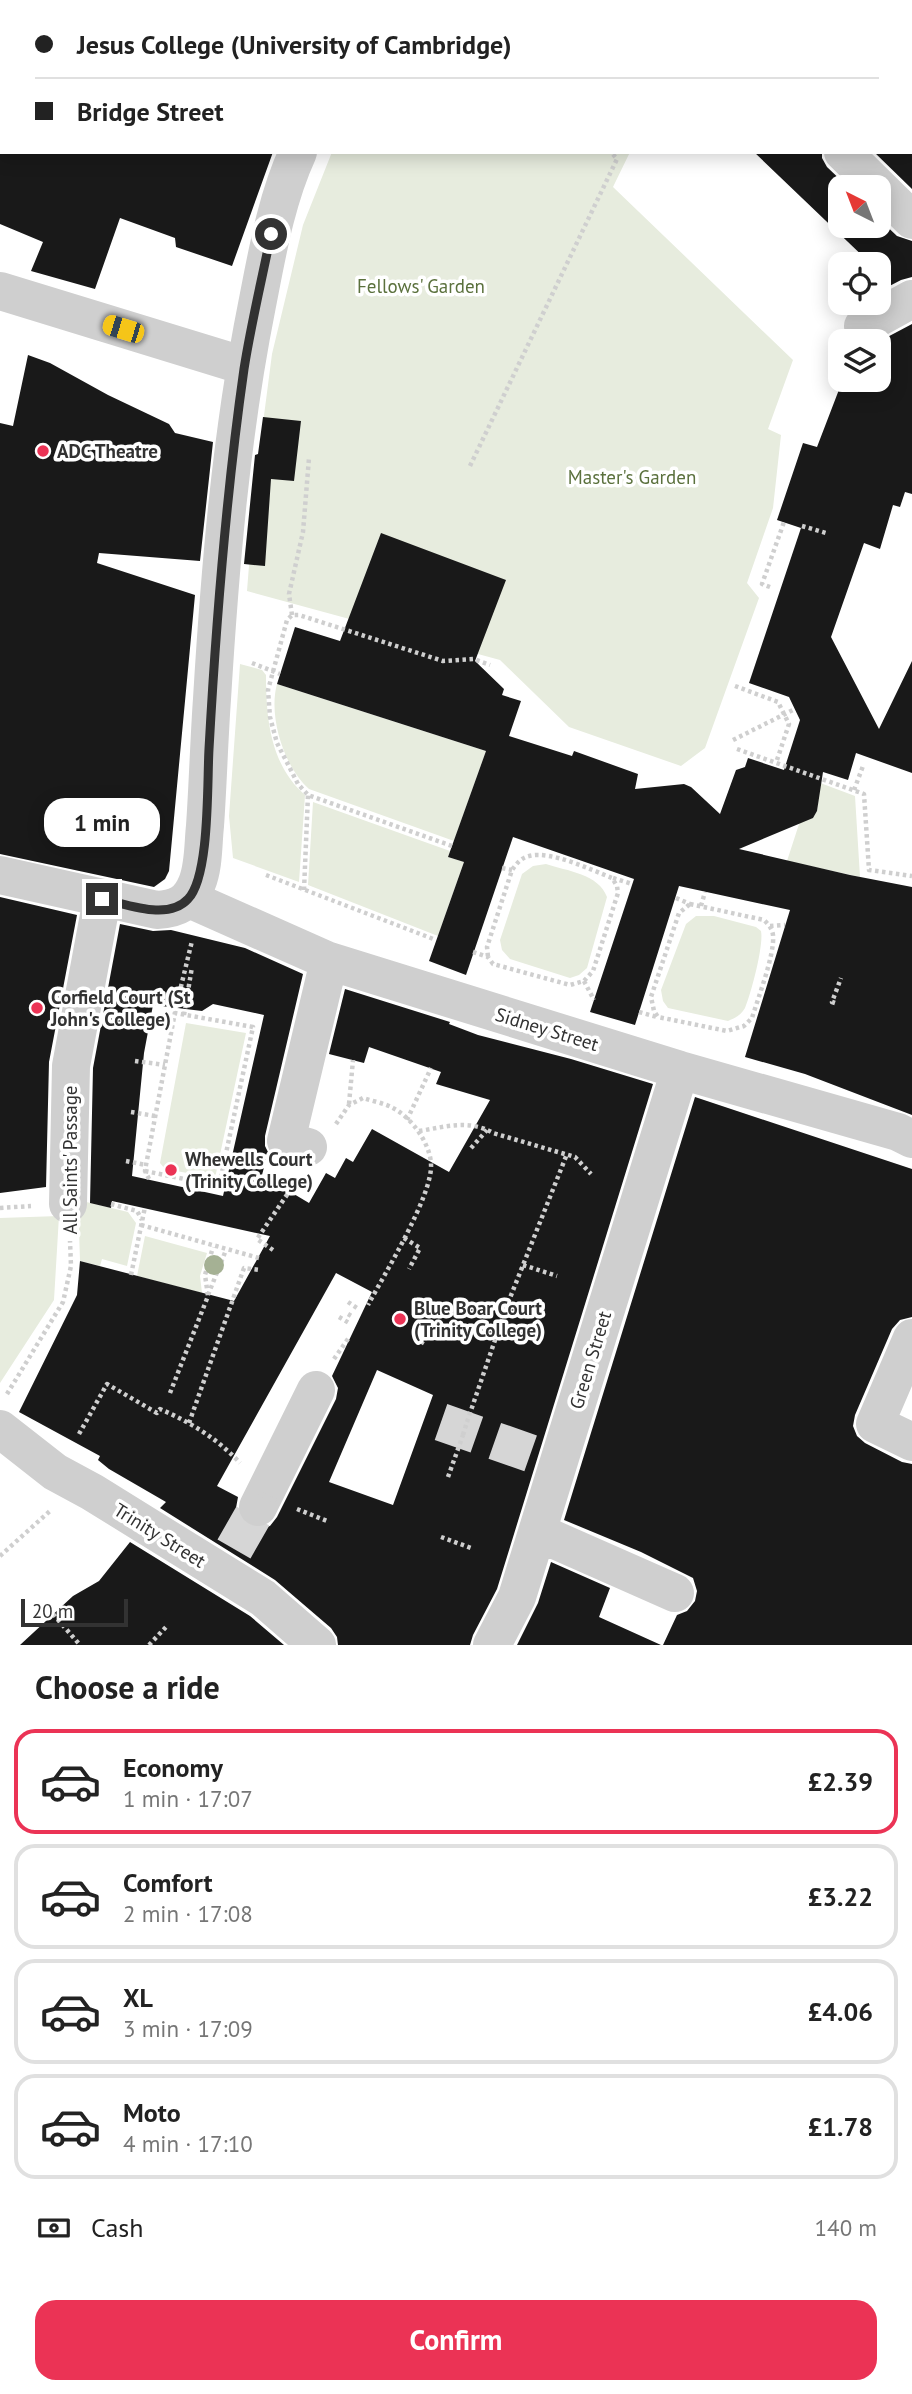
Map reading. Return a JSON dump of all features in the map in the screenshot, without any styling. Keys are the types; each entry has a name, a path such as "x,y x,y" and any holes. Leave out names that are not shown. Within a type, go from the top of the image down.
{"street":[{"path":"0,875 157,910 176,909 189,899 198,882 202,859 219,579 232,459 245,366 271,234 297,154"},
{"path":"845,154 912,220"},
{"path":"0,292 245,366"},
{"path":"863,326 912,299"},
{"name":"All Saints' Passage","path":"68,1204 71,1066 102,899"},
{"name":"Sidney Street","path":"189,899 329,961 680,1070 898,1132 912,1139"},
{"path":"315,1149 286,1141 329,961"},
{"name":"Green Street","path":"492,1645 517,1597 680,1070"},
{"path":"912,1338 875,1424 912,1442"},
{"path":"270,1502 316,1390"},
{"name":"Trinity Street","path":"0,1429 65,1477 228,1561 263,1598 317,1645"},
{"path":"537,1532 675,1593"}],"path":[{"path":"470,466 617,159 613,154"},
{"path":"292,615 289,594 303,532 309,458"},
{"path":"770,587 762,584 784,522"},
{"path":"802,526 826,533"},
{"path":"452,846 309,795 290,770 277,744 270,717 268,690 287,620 292,615 443,661 474,659 490,665"},
{"path":"241,659 280,674"},
{"path":"735,686 778,702 789,724 776,763"},
{"path":"733,740 795,709"},
{"path":"737,749 864,794 869,870 912,876"},
{"path":"854,790 863,765"},
{"path":"304,890 309,795"},
{"path":"612,878 618,893 593,971 584,981 570,985 493,964 488,957 487,947 512,870 520,860 531,855 546,855 632,884"},
{"path":"502,867 512,870"},
{"path":"266,875 436,940"},
{"path":"701,906 705,892"},
{"path":"639,1013 727,1031 744,1027 752,1018 771,948 773,934 770,926 764,920 690,904 676,898"},
{"path":"658,1017 651,998 679,913 690,904"},
{"path":"770,926 785,925"},
{"path":"149,1180 145,1171 155,1115 193,936"},
{"path":"473,952 488,957"},
{"path":"184,1015 192,967"},
{"path":"835,1003 832,1002 841,978"},
{"path":"584,981 594,1000"},
{"path":"173,988 180,990"},
{"path":"145,1171 219,1186 253,1027 175,1013"},
{"path":"146,1016 173,1022"},
{"path":"349,1105 353,1060"},
{"path":"135,1061 165,1065"},
{"path":"407,1120 431,1068"},
{"path":"273,1250 257,1239 315,1149 349,1105 363,1098 393,1108 419,1131 431,1163 426,1189 404,1238 368,1305"},
{"path":"131,1112 155,1115"},
{"path":"419,1131 464,1124 575,1157 591,1174"},
{"path":"471,1149 487,1130"},
{"path":"448,1476 523,1265 567,1154"},
{"path":"126,1161 146,1165"},
{"name":"All Saints' Passage","path":"0,1405 63,1302 71,1266 68,1204"},
{"path":"111,1204 137,1211 141,1223"},
{"path":"131,1275 145,1207"},
{"path":"141,1223 212,1247 259,1258"},
{"path":"404,1238 420,1248 409,1269"},
{"path":"208,1296 205,1275 212,1247"},
{"path":"170,1393 226,1250"},
{"path":"523,1265 557,1276"},
{"path":"188,1423 244,1268 260,1270"},
{"path":"348,1302 357,1308"},
{"path":"339,1317 349,1323"},
{"path":"421,1345 426,1336"},
{"path":"79,1434 107,1384 155,1416 160,1409 188,1423 224,1446 243,1465"},
{"path":"0,1556 50,1514 65,1477"},
{"path":"270,1502 327,1521"},
{"path":"441,1537 471,1548"},
{"path":"53,1614 80,1645"},
{"path":"149,1645 166,1627 156,1625"}],"green space":[{"path":"331,154 629,154 613,187 793,360 768,429 781,435 773,508 747,583 759,598 705,748 681,766 569,727 500,660 247,591 256,477 272,354 303,225"},
{"path":"240,664 262,670 266,675 272,740 284,770 305,795 299,882 233,858 229,816"},
{"path":"277,684 486,751 454,841 309,789 292,768 280,740 275,711"},
{"path":"815,781 855,796 860,877 787,861 800,821 813,818 817,811"},
{"path":"313,802 450,851 448,857 464,862 438,936 308,885"},
{"path":"546,864 590,878 603,889 607,897 587,968 570,978 510,959 502,950 500,940 522,874 533,866"},
{"path":"696,916 714,916 756,927 761,931 759,958 748,1001 742,1013 728,1021 668,1008 663,1001 661,990 686,924"},
{"path":"186,1023 246,1033 215,1178 165,1169 160,1163"},
{"path":"78,1200 128,1212 136,1223 127,1266 102,1259 100,1266 80,1261"},
{"path":"59,1216 54,1300 0,1383 0,1218"},
{"path":"145,1236 207,1253 200,1276 202,1293 137,1276"}],"building":[{"path":"0,154 272,154 232,266 176,247 175,238 120,218 95,289 31,271 43,242 0,224"},
{"path":"756,154 822,154 827,167 835,175 828,175 828,223"},
{"path":"876,154 912,154 912,189"},
{"path":"891,230 897,236 912,241 912,277 891,285 891,252 858,252 844,238 891,238"},
{"path":"912,324 912,494 905,492 900,507 893,505 880,549 864,543 831,637 879,729 912,661 912,773 856,753 848,780 823,772 817,811 813,818 739,849 912,887 912,1115 805,1074 745,1057 790,910 679,886 635,1025 590,1012 634,879 513,837 466,975 429,961 464,862 448,857 486,751 277,684 295,627 340,641 381,533 506,580 475,661 504,689 502,695 521,701 509,736 572,756 574,751 638,774 635,789 684,784 691,787 720,814 736,770 745,767 748,758 784,770 800,720 789,697 749,683 801,528 777,520 803,443 817,447 838,392 891,392 891,335"},
{"path":"28,355 50,363 169,424 175,433 213,442 200,561 99,553 97,563 195,595 169,871 165,879 154,887 0,854 0,423 13,426"},
{"path":"263,417 301,421 294,481 271,479 265,566 244,564 255,455 258,454"},
{"name":"Corfield Court (St John's College)","path":"0,897 77,915 49,1062 46,1187 0,1193"},
{"name":"Blue Boar Court (Trinity College)","path":"120,924 153,931 171,930 245,948 303,974 265,1136 268,1152 262,1175 309,1203 326,1173 335,1178 346,1158 353,1162 372,1129 449,1172 490,1100 436,1084 441,1072 369,1047 364,1063 329,1054 345,989 450,1022 449,1024 478,1035 653,1084 497,1589 470,1645 338,1645 337,1637 331,1628 275,1580 160,1508 166,1502 109,1469 98,1460 100,1456 19,1412 77,1295 80,1261 234,1301 270,1236 112,1201 111,1208 90,1203 93,1068","holes":["213,1004 264,1015 223,1196 132,1176 144,1053 153,1005 202,1011","336,1273 372,1292 332,1376 338,1388 336,1399 270,1526 259,1529 249,1527 239,1518 236,1508 238,1497 217,1486","377,1370 433,1395 393,1505 329,1482"]},
{"path":"695,1097 912,1169 912,1317 900,1320 892,1329 855,1415 853,1426 857,1436 865,1443 902,1462 912,1464 912,1645 663,1645 677,1615 687,1611 695,1601 697,1591 693,1578 641,1552 564,1520"},
{"path":"130,1542 250,1616 284,1645 20,1645 73,1596 99,1581"},
{"path":"551,1562 610,1588 599,1617 661,1645 517,1645 538,1603"}],"tunnel":[{"path":"441,1422 558,1463"},
{"path":"234,1549 258,1507"}],"place":[{"name":"ADC Theatre","path":"43,451"},
{"name":"Corfield Court (St John's College)","path":"37,1008"},
{"name":"Whewells Court (Trinity College)","path":"171,1170"},
{"name":"Blue Boar Court (Trinity College)","path":"400,1319"}],"route":[{"path":"102,899 157,910 176,909 189,899 198,882 206,807 219,579 232,459 245,366 271,234"}],"park label":[{"name":"Fellows' Garden","path":"421,286"},
{"name":"Master's Garden","path":"632,477"}]}
